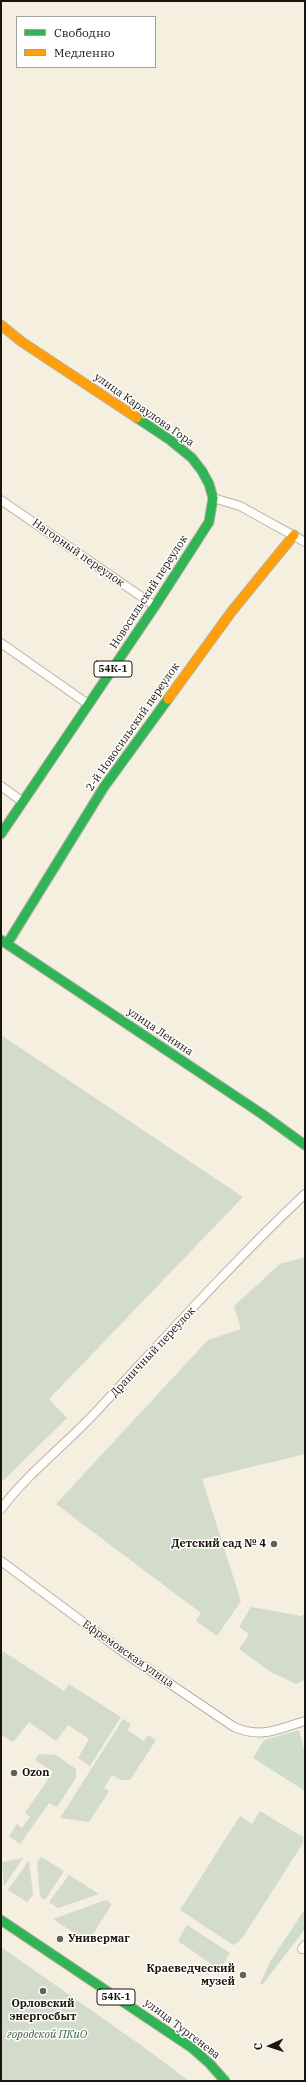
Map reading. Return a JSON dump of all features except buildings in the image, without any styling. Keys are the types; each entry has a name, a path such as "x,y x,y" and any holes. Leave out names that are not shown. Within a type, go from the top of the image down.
{"main road":[{"name":"улица Караулова Гора","path":"1,325 22,342 170,440 192,458 202,471 213,498"},
{"name":"Новосильский переулок","path":"1,834 155,606 209,522 213,498"},
{"name":"2-й Новосильский переулок","path":"4,942 104,788 232,611 294,535"},
{"name":"улица Ленина","path":"4,942 262,1114 305,1146"},
{"name":"улица Тургенева","path":"1,1920 78,1969 193,2050 220,2074 225,2081"}],"street":[{"path":"213,498 240,506 305,542"},
{"name":"Нагорный переулок","path":"1,500 155,606"},
{"path":"1,643 88,704"},
{"path":"1,786 23,802"},
{"name":"Драничный переулок","path":"1,1509 33,1473 78,1431 266,1231 305,1194"},
{"name":"Ефремовская улица","path":"1,1561 123,1652 234,1727 248,1733 261,1734 305,1722"}],"green space":[{"path":"1,1035 243,1197 49,1399 67,1418 4,1480 1,1478"},
{"path":"305,1257 305,1454 202,1479 241,1601 217,1636 196,1621 201,1613 56,1504 208,1340 241,1329 234,1306 280,1264"},
{"path":"251,1607 301,1616 305,1614 305,1680 296,1684 271,1672 239,1649 249,1634 239,1627"},
{"path":"1,1650 64,1691 69,1684 121,1717 90,1766 78,1758 89,1739 68,1725 56,1741 29,1722 13,1742 1,1735"},
{"path":"123,1719 131,1724 127,1730 144,1741 148,1735 156,1740 130,1780 121,1780 112,1775 104,1788 109,1791 89,1822 60,1818"},
{"path":"299,1730 305,1753 305,1791 253,1758 264,1740"},
{"path":"39,1754 56,1755 76,1769 76,1778 57,1807 49,1803 20,1844 9,1836 17,1824 22,1828 30,1817 25,1813 53,1772 35,1760"},
{"path":"260,1811 303,1837 303,1843 245,1934 239,1942 233,1945 180,1910 240,1816 252,1824"},
{"path":"41,1857 64,1871 45,1900 40,1896 37,1863"},
{"path":"23,1858 4,1886 2,1862"},
{"path":"29,1860 33,1895 27,1902 8,1890"},
{"path":"69,1875 99,1894 58,1908 49,1902"},
{"path":"106,1900 112,1904 88,1942 53,1919"},
{"path":"305,1909 305,1929 263,1984 260,1984 270,1962"},
{"path":"187,1925 230,1953 220,1970 178,1941"},
{"name":"городской ПКиО","path":"1,1947 145,2048 189,2081 1,2081"}],"traffic: fast":[{"path":"1,834 155,606 209,522 213,498 209,484 202,471 192,458 170,440 137,418"},
{"path":"7,944 104,787 168,699"},
{"path":"1,940 262,1114 305,1145"},
{"path":"1,1920 192,2048 210,2064 225,2081"}],"traffic: slow":[{"path":"1,325 22,342 137,418"},
{"path":"168,699 232,611 294,535"}],"place":[{"name":"Детский сад № 4","path":"274,1544"},
{"name":"Ozon","path":"14,1773"},
{"name":"Универмаг","path":"60,1939"},
{"name":"Краеведческий музей","path":"243,1975"},
{"name":"Орловский энергосбыт","path":"43,1991"}]}
